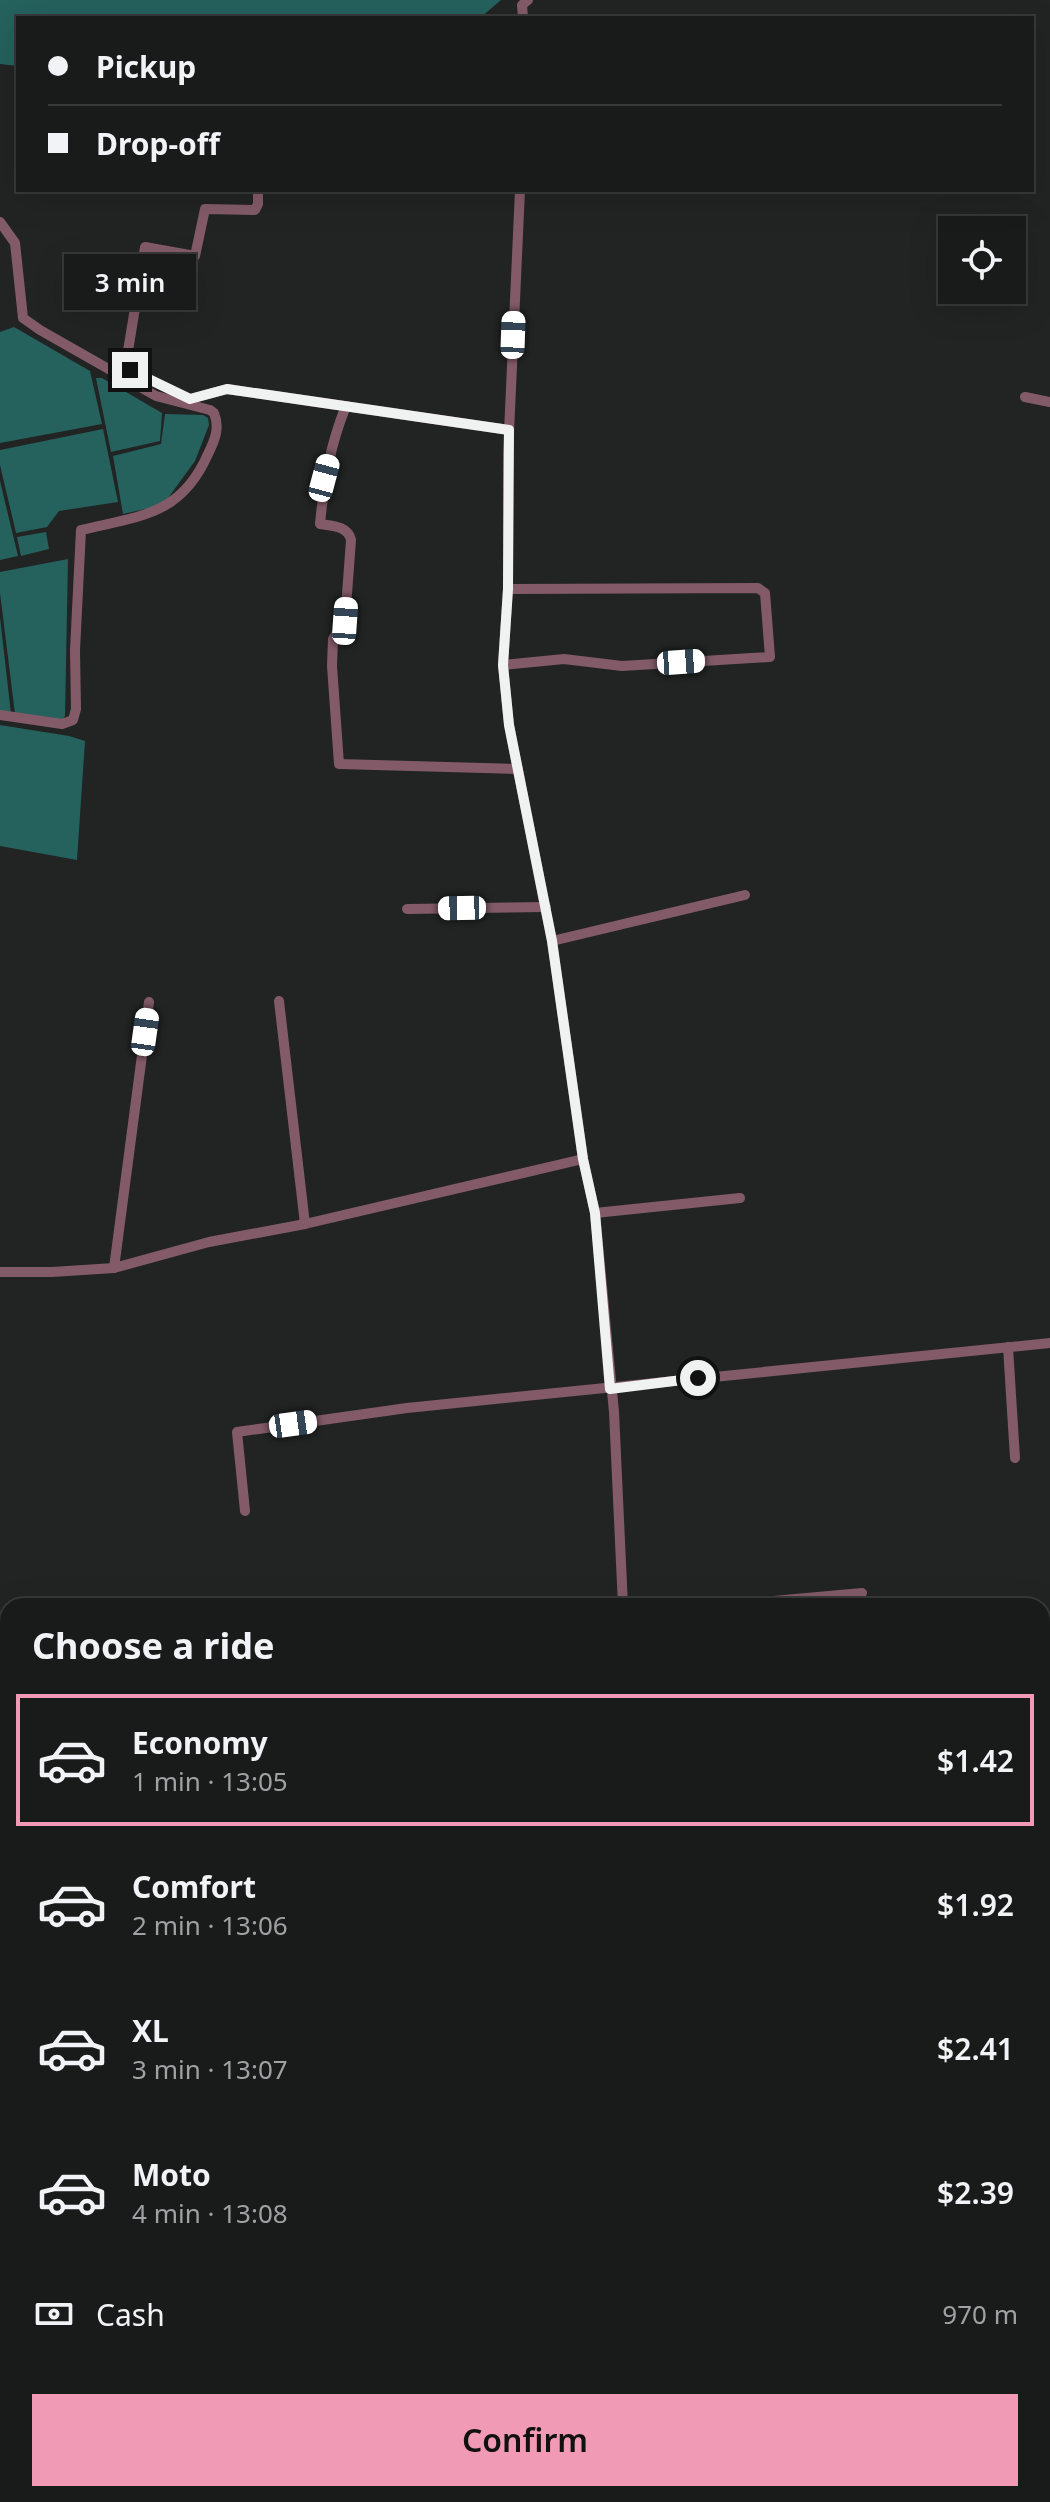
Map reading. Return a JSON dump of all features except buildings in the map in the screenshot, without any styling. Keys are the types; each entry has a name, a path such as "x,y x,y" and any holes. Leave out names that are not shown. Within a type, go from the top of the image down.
{"street":[{"path":"258,192 255,210 205,209 195,256 145,247 126,363 130,370 190,399 227,389 509,430"},
{"path":"520,192 503,665 509,725 552,941 583,1159 595,1213 614,1412 623,1598"},
{"path":"0,222 15,243 23,318 156,396 210,410 218,427 204,465 182,496 165,508 81,530 75,650 76,709 73,720 62,724 0,715"},
{"path":"1025,397 1050,402"},
{"path":"346,406 336,430 324,478 320,524 344,528 351,540 345,621 333,639 339,764 518,769"},
{"path":"503,665 564,659 622,666 770,657 765,593 758,588 508,589"},
{"path":"552,941 745,895"},
{"path":"407,909 546,907"},
{"path":"279,1001 305,1224"},
{"path":"114,1268 149,1002"},
{"path":"0,1272 114,1268 209,1242 305,1224 583,1159"},
{"path":"595,1213 740,1198"},
{"path":"245,1511 237,1432 407,1408 1050,1343"},
{"path":"1008,1347 1015,1458"},
{"path":"806,1598 862,1593"}],"shaded area":[{"path":"0,0 501,0 482,16 16,16 16,66 0,64"},
{"path":"14,327 90,371 102,424 0,443 0,332"},
{"path":"96,378 102,378 162,413 160,441 111,452"},
{"path":"165,414 203,415 208,418 209,425 195,461 163,505 123,514 113,456 161,444"},
{"path":"103,429 118,502 59,511 47,527 16,533 0,465 0,450"},
{"path":"0,481 18,556 0,560"},
{"path":"46,532 49,549 21,556 17,537"},
{"path":"68,559 65,716 61,721 15,714 0,572"},
{"path":"0,617 11,714 0,712"},
{"path":"0,725 85,741 77,860 0,846"}],"route":[{"path":"130,370 190,399 227,389 509,430 508,589 503,665 509,725 552,941 583,1159 595,1213 610,1389 698,1378"}]}
